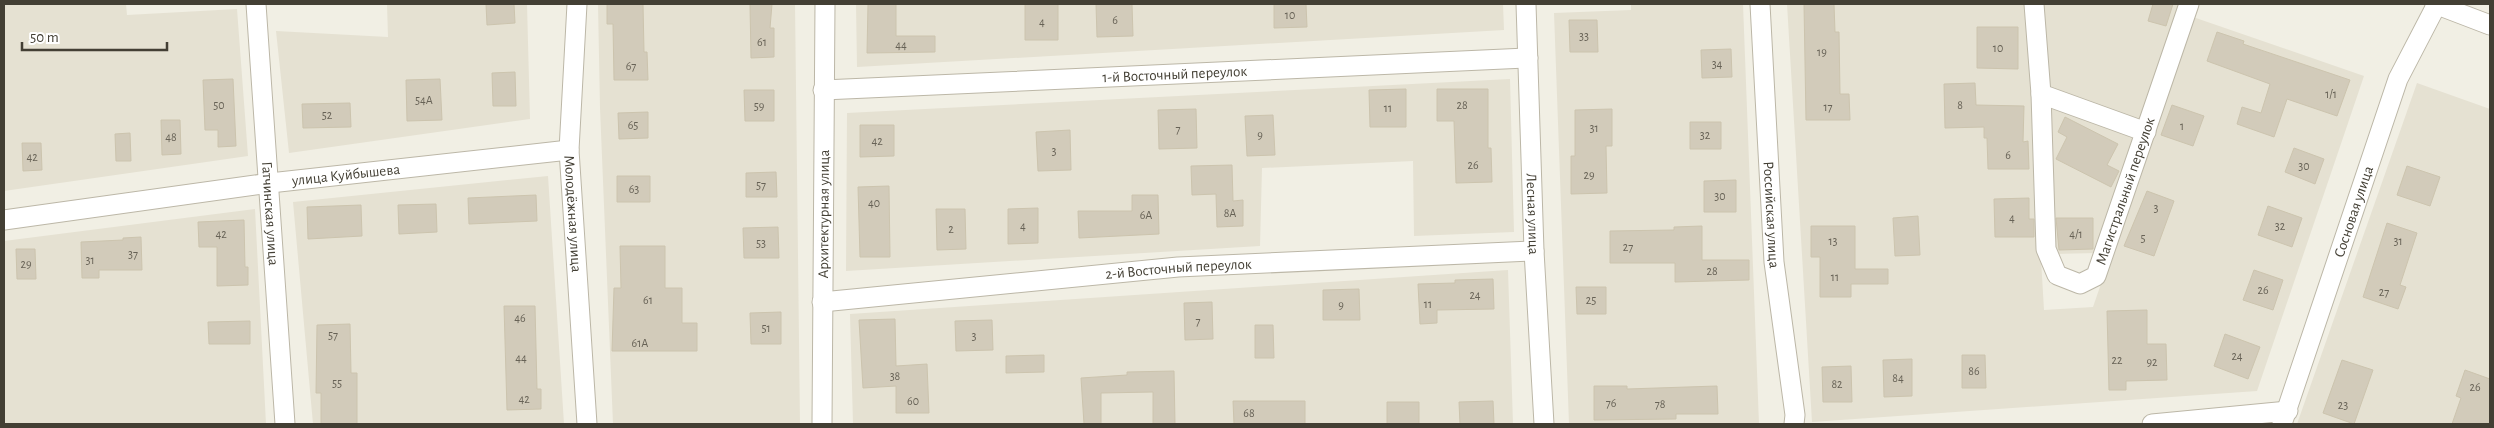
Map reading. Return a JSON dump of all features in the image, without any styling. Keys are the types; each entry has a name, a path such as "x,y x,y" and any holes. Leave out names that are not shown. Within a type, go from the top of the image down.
{"street":[{"name":"Гатчинская улица","path":"256,4 270,183 285,424"},
{"name":"Молодёжная улица","path":"577,4 569,150 587,424"},
{"name":"Архитектурная улица","path":"822,424 825,4"},
{"name":"Лесная улица","path":"1526,4 1534,251 1544,424"},
{"name":"Российская улица","path":"1760,4 1774,262 1795,415 1794,424"},
{"name":"Магистральный переулок","path":"2034,4 2041,94 2046,249 2057,275 2080,284 2096,276 2189,4"},
{"path":"2436,4 2490,25"},
{"name":"Сосновая улица","path":"2285,418 2398,80 2436,4"},
{"name":"1-й Восточный переулок","path":"823,90 1528,58"},
{"path":"2041,94 2146,132"},
{"name":"улица Куйбышева","path":"4,220 270,183 569,150"},
{"name":"2-й Восточный переулок","path":"822,302 1178,267 1534,251"},
{"path":"2152,424 2285,418"}],"shaded area":[{"path":"126,4 127,15 237,9 248,156 4,191 4,5"},
{"path":"387,4 527,4 530,119 289,153 276,31 388,37"},
{"path":"598,4 795,4 800,424 613,424 600,108"},
{"path":"856,4 1503,4 1504,30 857,67"},
{"path":"1631,4 1743,4 1759,424 1569,424 1554,13 1631,10"},
{"path":"1787,4 2026,4 2044,310 2093,307 2193,17 2364,76 2257,391 1812,422"},
{"path":"2043,4 2180,4 2097,253 2053,254"},
{"path":"1510,79 1514,232 1414,236 1413,161 1262,168 1260,246 846,271 847,113"},
{"path":"2417,83 2490,109 2490,424 2297,424"},
{"path":"548,176 564,424 313,424 293,202"},
{"path":"255,209 266,424 4,424 4,241"},
{"path":"1508,270 1513,424 853,424 850,314"}],"building":[{"path":"486,4 514,4 515,23 487,25"},
{"path":"607,4 643,4 644,52 647,52 648,80 614,80 613,24 607,24"},
{"path":"750,4 772,4 770,28 774,28 774,57 751,58"},
{"path":"868,4 896,4 896,36 935,36 935,52 867,53"},
{"path":"1025,4 1058,4 1058,40 1025,40"},
{"path":"1096,4 1132,4 1133,36 1097,37"},
{"path":"1274,4 1306,4 1307,27 1274,28"},
{"path":"1804,4 1834,4 1835,32 1839,32 1840,94 1849,94 1850,120 1806,120"},
{"path":"2153,4 2173,4 2166,26 2148,21"},
{"path":"1569,20 1597,20 1598,52 1570,52"},
{"path":"1977,27 2018,27 2018,69 1977,68"},
{"path":"2217,32 2244,41 2243,44 2350,80 2337,116 2287,99 2274,137 2237,124 2242,107 2261,113 2270,84 2207,61"},
{"path":"1731,49 1732,77 1702,78 1701,50"},
{"path":"515,72 516,106 493,106 492,73"},
{"path":"233,79 236,146 218,147 218,130 205,130 203,80"},
{"path":"440,79 442,120 407,121 406,80"},
{"path":"1975,83 1976,105 2024,106 2023,142 2028,141 2029,169 1988,169 1987,138 1984,138 1984,127 1945,128 1944,84"},
{"path":"1406,89 1406,127 1370,127 1369,90"},
{"path":"1437,89 1488,89 1488,148 1491,148 1492,182 1456,183 1454,121 1437,121"},
{"path":"744,90 774,90 774,121 745,121"},
{"path":"350,103 351,127 303,128 302,104"},
{"path":"2172,105 2204,116 2193,146 2161,135"},
{"path":"1196,109 1197,148 1159,149 1158,110"},
{"path":"1612,109 1612,146 1606,146 1607,193 1571,194 1571,156 1575,156 1575,110"},
{"path":"648,112 648,138 619,139 618,113"},
{"path":"1273,115 1275,155 1247,156 1245,116"},
{"path":"2065,117 2118,144 2107,165 2119,171 2111,187 2056,159 2067,137 2058,132"},
{"path":"161,120 180,120 181,154 162,155"},
{"path":"1690,122 1721,122 1721,149 1690,149"},
{"path":"860,125 894,125 894,156 860,157"},
{"path":"1070,130 1071,170 1038,171 1036,132"},
{"path":"130,133 131,161 116,161 115,134"},
{"path":"22,143 41,143 42,170 23,171"},
{"path":"2294,148 2324,159 2315,184 2285,172"},
{"path":"1232,165 1233,201 1243,200 1243,226 1217,227 1216,194 1192,195 1191,166"},
{"path":"2407,166 2440,177 2430,206 2397,195"},
{"path":"776,172 777,197 746,197 746,173"},
{"path":"617,176 650,176 650,202 617,202"},
{"path":"1736,180 1736,212 1704,212 1704,181"},
{"path":"889,186 890,257 860,257 858,187"},
{"path":"2147,191 2174,201 2154,256 2124,246"},
{"path":"536,195 537,221 469,224 468,198"},
{"path":"1132,195 1158,195 1159,234 1079,238 1078,211 1132,211"},
{"path":"2029,198 2029,219 2034,219 2034,237 1995,237 1994,199"},
{"path":"436,204 437,232 399,234 398,205"},
{"path":"361,205 362,236 308,239 307,207"},
{"path":"2268,206 2302,218 2292,247 2258,235"},
{"path":"1038,208 1038,243 1008,244 1008,209"},
{"path":"936,209 965,209 966,249 937,250"},
{"path":"1918,216 1920,255 1895,256 1893,218"},
{"path":"2056,218 2093,218 2093,249 2059,250"},
{"path":"244,220 245,267 248,267 248,285 217,286 217,247 199,247 198,222"},
{"path":"2387,223 2417,233 2400,285 2406,287 2398,309 2363,297"},
{"path":"1702,226 1702,260 1749,260 1749,280 1675,282 1675,263 1610,263 1610,231 1674,230 1674,227"},
{"path":"1811,226 1855,226 1855,269 1888,269 1888,284 1851,284 1851,297 1820,297 1820,257 1811,257"},
{"path":"778,227 779,258 744,258 743,228"},
{"path":"141,237 142,270 99,270 99,278 82,278 81,242"},
{"path":"620,246 665,246 665,288 682,288 682,323 697,323 697,351 612,351 614,288 621,288"},
{"path":"16,249 35,249 36,279 17,279"},
{"path":"2254,270 2283,280 2273,310 2243,300"},
{"path":"1493,279 1494,309 1437,310 1437,323 1420,324 1418,284 1455,283 1455,280"},
{"path":"1576,287 1606,287 1606,314 1577,314"},
{"path":"1359,289 1360,320 1323,320 1323,290"},
{"path":"1212,302 1213,339 1185,340 1184,303"},
{"path":"504,306 535,306 537,389 541,389 541,409 507,410"},
{"path":"2147,310 2147,344 2166,344 2167,380 2126,381 2126,390 2109,390 2107,311"},
{"path":"781,312 781,344 751,344 750,313"},
{"path":"895,319 896,366 927,364 929,413 896,413 896,386 863,388 859,320"},
{"path":"992,320 993,350 956,351 955,321"},
{"path":"250,321 250,344 209,344 208,322"},
{"path":"350,324 351,373 357,373 357,424 321,424 321,393 316,393 317,325"},
{"path":"1255,325 1273,325 1274,358 1255,358"},
{"path":"2225,334 2260,347 2248,379 2214,366"},
{"path":"1044,355 1044,372 1006,373 1006,356"},
{"path":"1962,355 1985,355 1986,388 1962,388"},
{"path":"1912,359 1912,396 1884,397 1883,360"},
{"path":"2342,360 2373,370 2354,424 2323,413"},
{"path":"1851,366 1852,402 1823,402 1822,367"},
{"path":"2465,370 2490,379 2490,424 2452,424 2461,398 2456,396"},
{"path":"1174,371 1175,424 1153,424 1153,392 1101,393 1101,424 1084,424 1081,378 1127,375 1127,372"},
{"path":"1594,386 1627,386 1627,389 1717,386 1718,414 1676,414 1676,419 1594,420"},
{"path":"1233,401 1305,401 1305,424 1234,424"},
{"path":"1493,401 1494,424 1460,424 1459,402"},
{"path":"1387,402 1419,402 1419,424 1387,424"}]}
